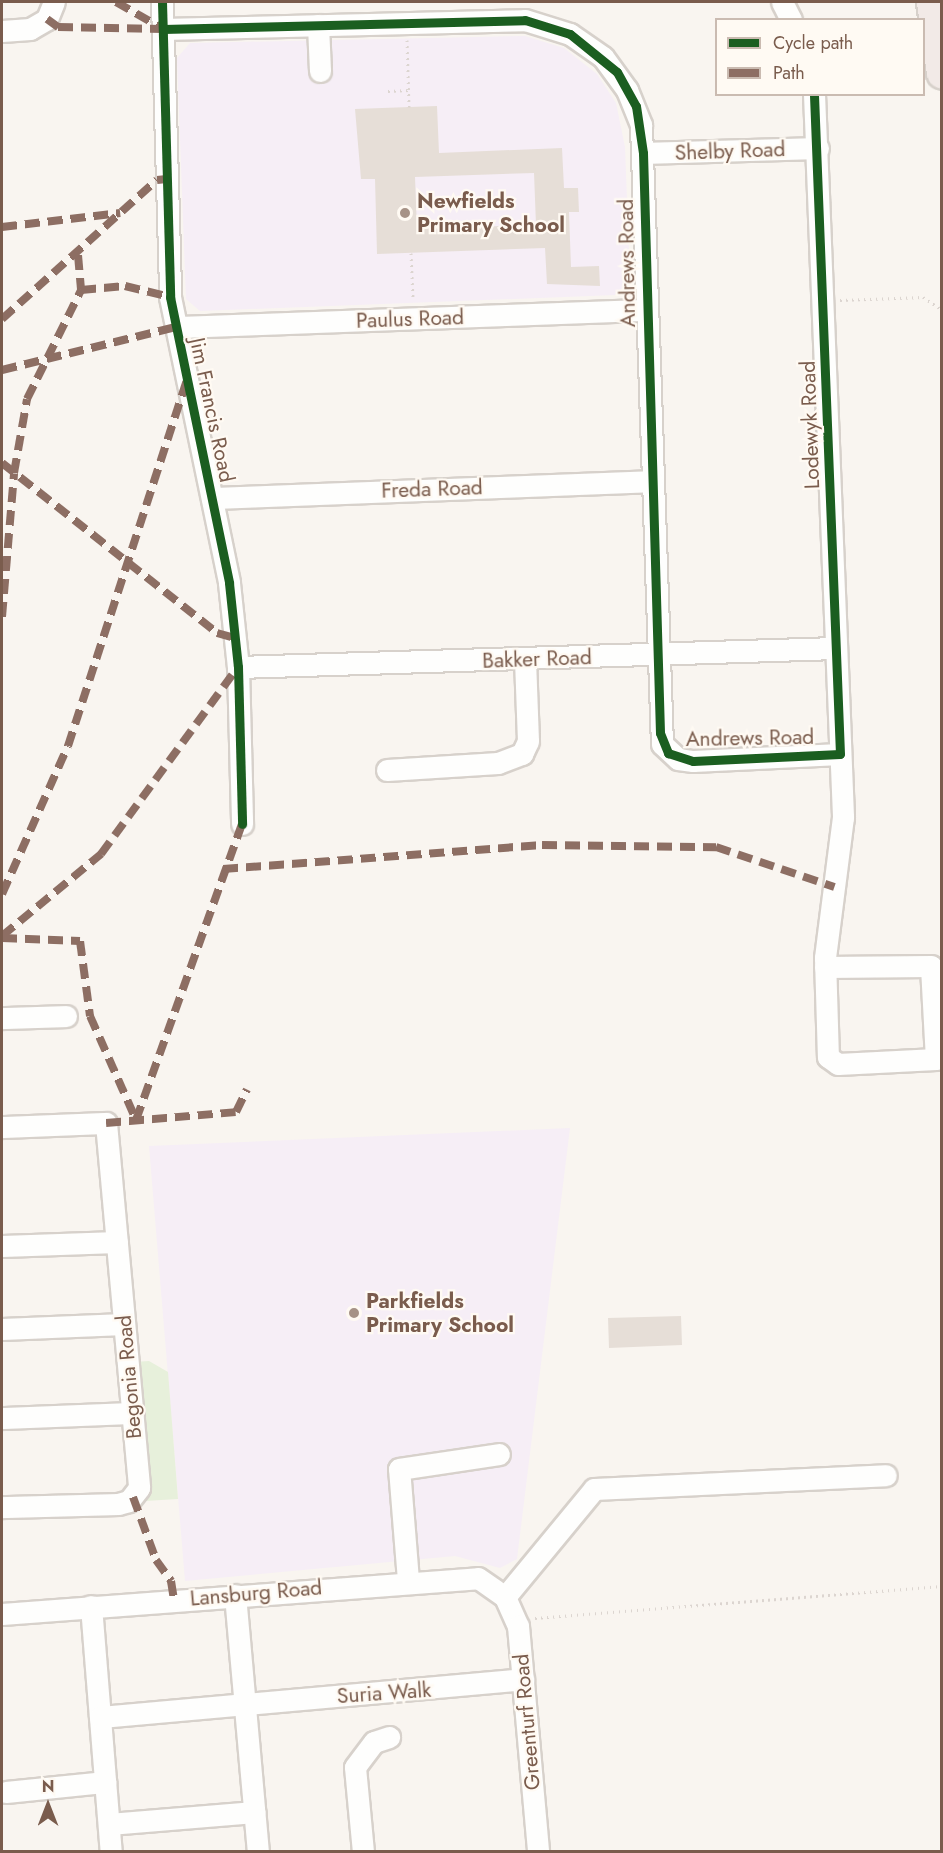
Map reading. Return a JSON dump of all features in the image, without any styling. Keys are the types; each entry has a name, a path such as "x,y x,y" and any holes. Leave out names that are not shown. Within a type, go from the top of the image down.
{"highway":[{"path":"932,2 942,73"}],"street":[{"path":"2,31 30,29 47,19 54,2"},
{"name":"Jim Francis Road","path":"162,2 170,297 212,498 238,667 242,825"},
{"path":"782,2 790,18"},
{"name":"Andrews Road","path":"163,29 525,20 570,34 617,72 636,106 643,153 645,310 662,744 678,759 840,754"},
{"path":"318,25 320,71"},
{"name":"Lodewyk Road","path":"814,96 843,817 825,967 830,1061 936,1059 931,966 825,967"},
{"name":"Shelby Road","path":"643,153 818,148"},
{"name":"Paulus Road","path":"176,327 645,310"},
{"name":"Freda Road","path":"212,498 652,481"},
{"name":"Bakker Road","path":"238,667 525,660 836,648"},
{"path":"387,770 498,763 522,754 528,741 525,660"},
{"path":"2,1018 66,1016"},
{"name":"Begonia Road","path":"2,1127 106,1123 139,1488 129,1501 2,1507"},
{"path":"2,1246 117,1242"},
{"path":"2,1329 124,1324"},
{"path":"2,1418 133,1413"},
{"path":"408,1580 399,1468 499,1454"},
{"path":"510,1606 594,1489 886,1475"},
{"name":"Lansburg Road","path":"2,1614 465,1575 490,1584 510,1606"},
{"path":"235,1595 258,1851"},
{"path":"92,1606 111,1851"},
{"name":"Greenturf Road","path":"510,1606 523,1679 538,1851"},
{"name":"Suria Walk","path":"100,1717 245,1706 523,1679"},
{"path":"363,1851 355,1767 374,1742 389,1737"},
{"path":"6,1792 105,1782"},
{"path":"109,1824 255,1812"}],"path":[{"path":"406,23 409,107"},
{"path":"388,91 409,90"},
{"path":"411,253 413,319"},
{"path":"824,300 923,297 942,309"},
{"path":"510,1606 574,1616 942,1586"}],"shaded area":[{"name":"Newfields Primary School","path":"525,36 564,48 597,74 616,103 625,147 630,280 615,295 200,311 186,299 177,58 190,43"},
{"name":"Parkfields Primary School","path":"570,1128 517,1559 500,1568 455,1556 185,1581 149,1146"}],"green space":[{"path":"149,1361 168,1372 178,1499 145,1501 134,1362"}],"building":[{"path":"437,106 439,153 562,148 564,188 578,188 579,212 569,212 571,267 599,266 600,286 547,284 545,248 377,254 375,179 361,179 355,109","holes":["534,173 536,225 417,229 415,177"]},
{"path":"681,1316 682,1345 609,1348 608,1318"}],"marked path":[{"path":"116,2 160,27"},
{"path":"47,19 58,27 163,29"},
{"path":"2,319 157,180 167,179"},
{"path":"2,227 120,213"},
{"path":"78,255 81,290"},
{"path":"2,617 14,473 27,399 81,290 125,286 170,297"},
{"path":"2,370 176,327"},
{"path":"2,894 68,746 186,382"},
{"path":"2,463 217,633 234,638"},
{"path":"2,936 101,854 238,667"},
{"path":"2,938 80,941 90,1016 136,1120 242,824"},
{"path":"223,869 542,845 716,847 834,887"},
{"path":"106,1123 236,1112 247,1089"},
{"path":"133,1497 156,1560 171,1581 174,1600"}],"cycle path":[{"path":"162,2 170,297 229,583 238,667 242,824"},
{"path":"163,29 525,20 570,34 617,72 636,106 643,153 660,733 668,753 693,761 840,754 814,96"}],"place":[{"name":"Newfields Primary School","path":"405,213"},
{"name":"Parkfields Primary School","path":"354,1313"}]}
